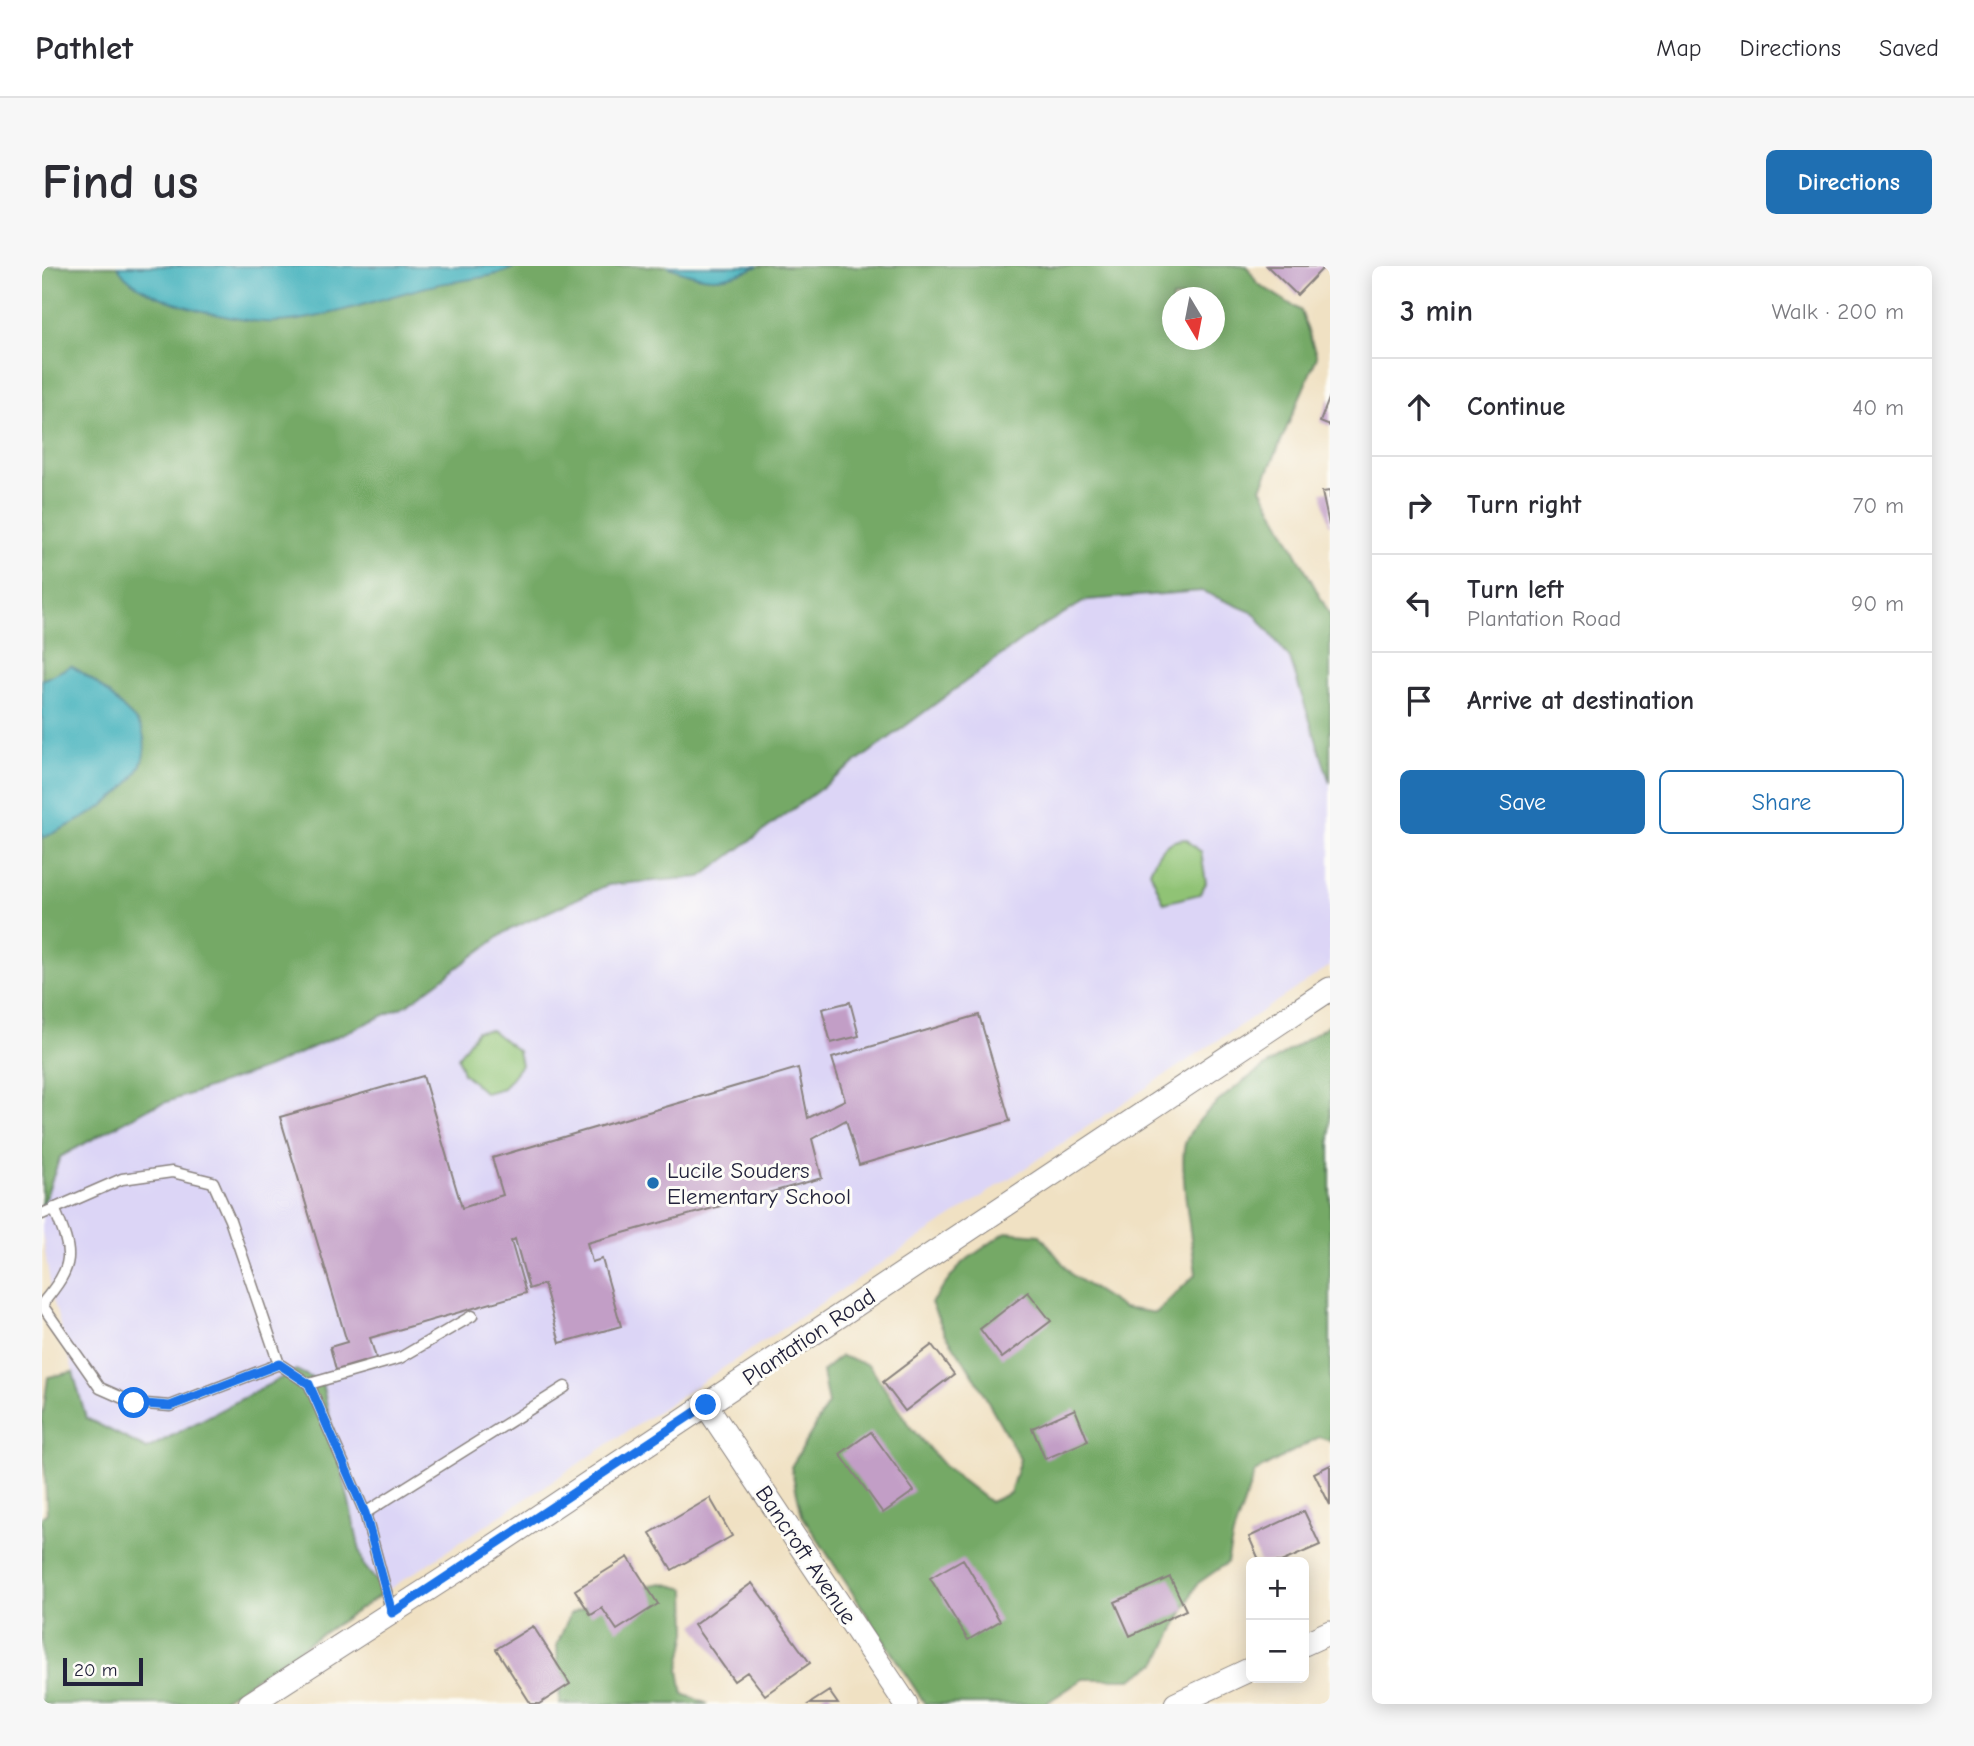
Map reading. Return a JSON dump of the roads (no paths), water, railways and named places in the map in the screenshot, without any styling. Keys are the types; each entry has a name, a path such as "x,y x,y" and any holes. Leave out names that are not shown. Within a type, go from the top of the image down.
{"street":[{"name":"Plantation Road","path":"250,1704 392,1613 1330,989"},
{"name":"Bancroft Avenue","path":"706,1405 906,1704"},
{"path":"1309,1642 1330,1632"},
{"path":"1176,1704 1246,1671"}],"lane":[{"path":"42,1214 122,1179 172,1172 213,1182 230,1220 279,1364 309,1384 365,1513 392,1613"},
{"path":"54,1208 66,1237 69,1260 63,1279 42,1304 100,1388 134,1403 170,1406 279,1364"},
{"path":"309,1384 400,1358 472,1316"},
{"path":"365,1513 565,1387"}],"water":[{"path":"118,266 517,266 491,276 445,283 330,314 284,322 263,322 206,312 161,298 127,278"},
{"path":"667,266 758,266 733,275 712,278 692,275"},
{"path":"71,666 85,674 136,720 142,730 145,749 140,767 114,798 77,822 42,838 42,680"}],"place":[{"name":"Lucile Souders Elementary School","path":"653,1183"}]}
